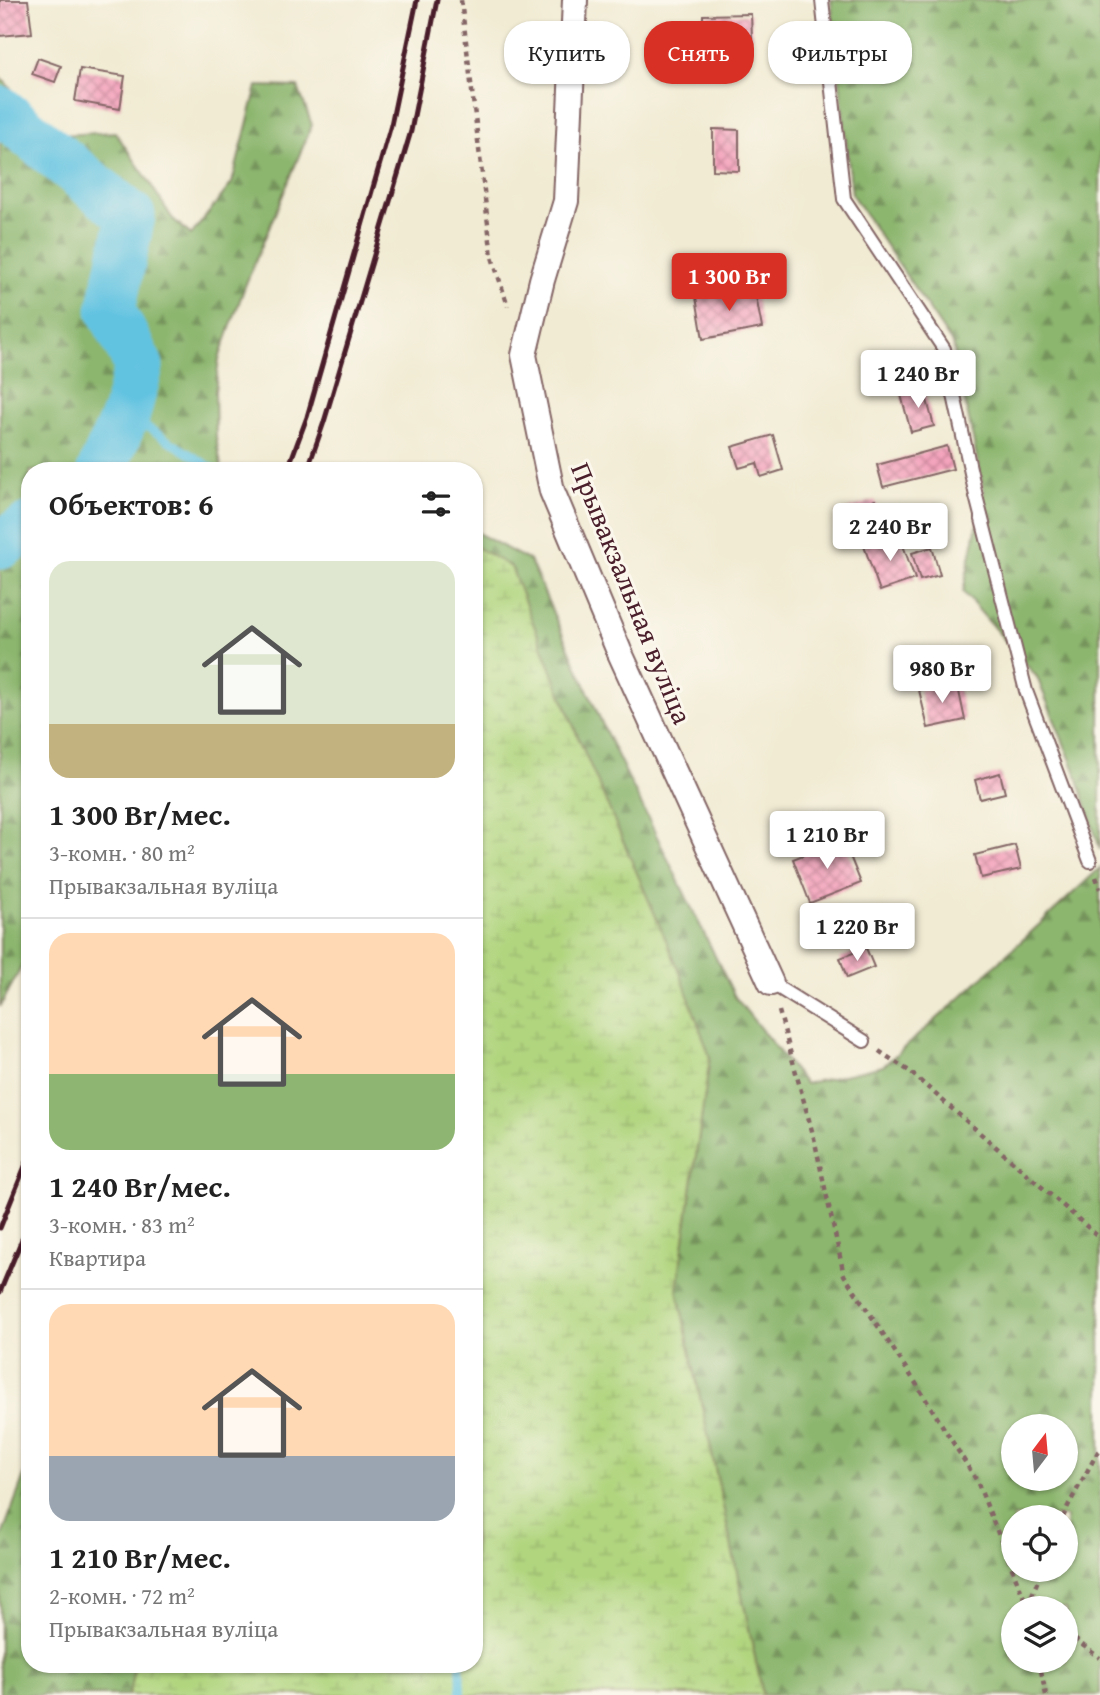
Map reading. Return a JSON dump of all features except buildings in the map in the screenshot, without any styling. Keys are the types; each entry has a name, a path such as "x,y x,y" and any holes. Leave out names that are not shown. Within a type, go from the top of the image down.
{"street":[{"name":"Прывакзальная вуліца","path":"575,0 566,201 542,280 524,355 552,491 619,651 771,983"}],"lane":[{"path":"822,0 844,199 944,349 976,496 1026,691 1090,861"},
{"path":"771,983 864,1041"}],"path":[{"path":"461,0 492,257 524,355"},
{"path":"771,983 814,1138 844,1275 977,1481 1024,1596"},
{"path":"864,1041 909,1071 1100,1238"},
{"path":"1069,1505 1100,1448"},
{"path":"1078,1642 1100,1658"},
{"path":"1041,1673 1046,1695"}],"green space":[{"path":"831,0 1100,0 1100,850 1076,773 1037,677 963,592 984,491 953,345 852,195 840,84 912,84 912,21 833,21"},
{"path":"0,77 62,135 115,132 172,218 191,235 232,183 257,86 298,87 312,125 245,286 219,359 215,392 216,438 220,462 21,462 21,968 0,1007"},
{"path":"483,536 530,561 606,732 735,997 805,1084 883,1066 1100,868 1100,1695 763,1695 677,1289 710,1057 511,568 483,551"},
{"path":"483,551 511,567 578,737 679,970 710,1057 677,1289 763,1695 129,1695 133,1673 483,1673"},
{"path":"21,1484 21,1673 133,1673 129,1695 0,1695 0,1541"}],"waterway":[{"path":"0,110 131,216 111,310 139,366 126,414 105,462"},
{"path":"126,414 203,462"},
{"path":"0,545 21,532"},
{"path":"460,1673 461,1695"}],"railway":[{"path":"290,462 307,417 391,125 417,0"},
{"path":"310,462 411,131 437,0"},
{"path":"0,1228 21,1176"},
{"path":"0,1292 21,1242"}]}
